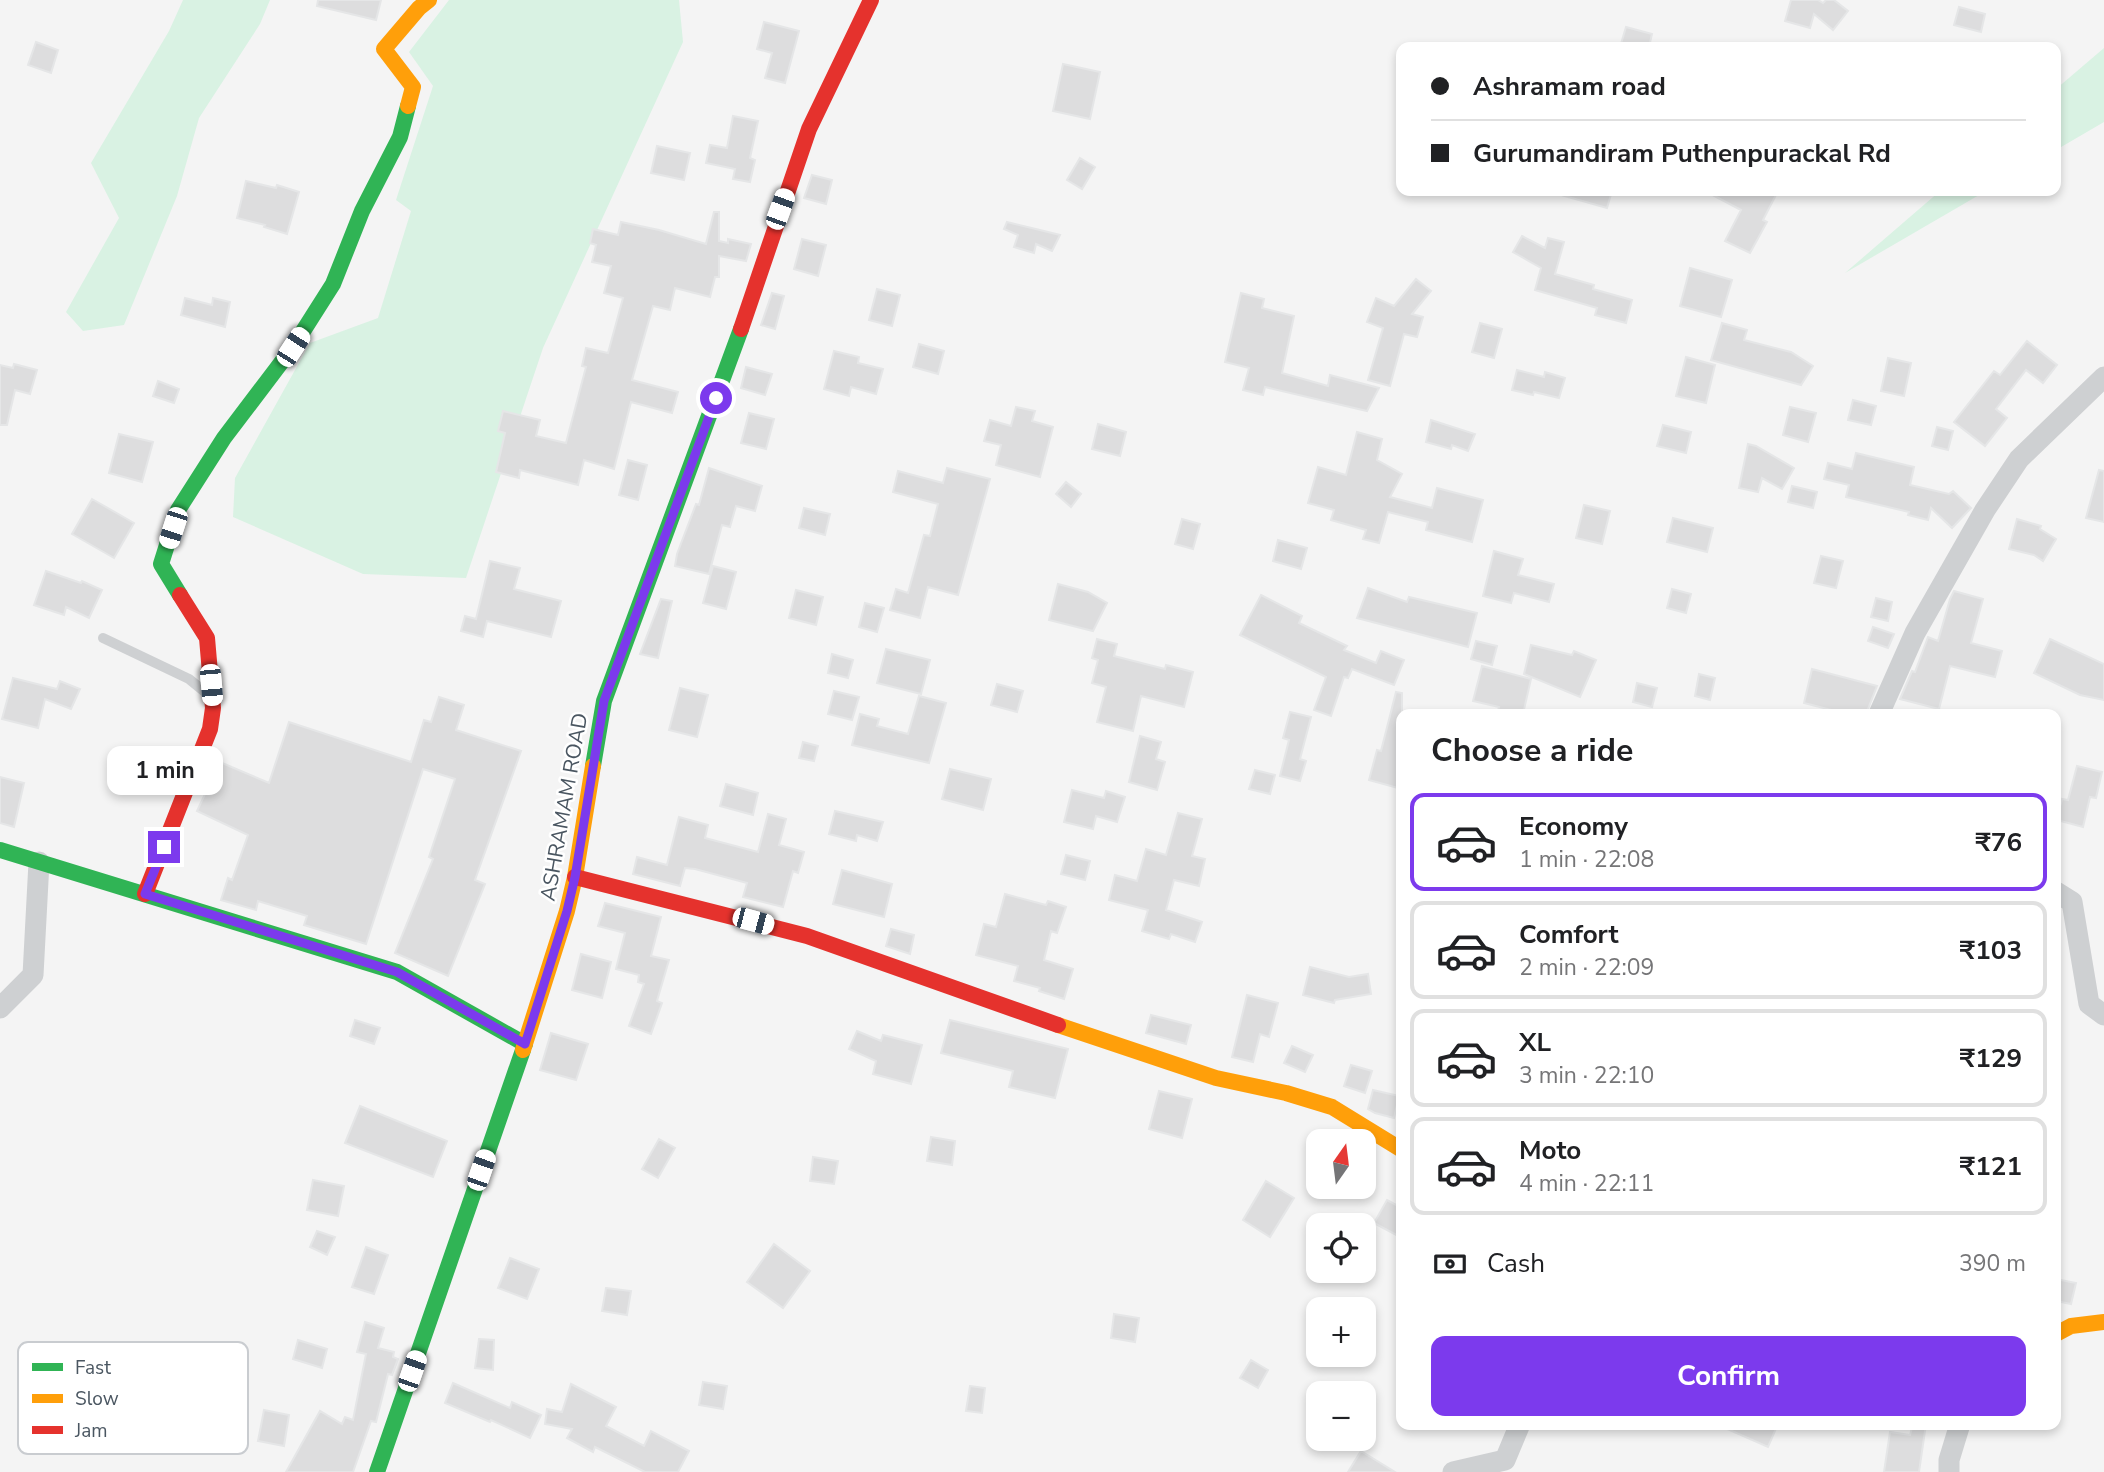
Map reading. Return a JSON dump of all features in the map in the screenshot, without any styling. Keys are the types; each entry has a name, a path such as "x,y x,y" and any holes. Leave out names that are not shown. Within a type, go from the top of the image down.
{"street":[{"path":"145,894 210,729 213,708 206,638 160,564 178,510 224,438 293,347 333,284 362,211 400,137 413,87 384,49 429,0"},
{"name":"ASHRAMAM ROAD","path":"377,1472 525,1044 567,911 604,701 743,325 809,129 871,0"},
{"path":"1881,709 1914,633 1985,510 2019,459 2104,377"},
{"path":"0,850 397,972 525,1044"},
{"path":"0,1008 33,975 39,862"},
{"path":"575,877 807,936 1134,1052 1216,1078 1286,1093 1332,1107 1396,1146"},
{"path":"2061,895 2072,902 2089,1004 2104,1014"},
{"path":"2061,1331 2071,1326 2104,1322"},
{"path":"1452,1472 1506,1460 1518,1430"},
{"path":"1949,1472 1949,1460 1958,1430"}],"lane":[{"path":"103,638 189,679 206,693 213,708"}],"green space":[{"path":"183,0 270,0 260,24 199,118 177,196 124,325 83,331 66,312 119,218 91,163 169,31"},
{"path":"449,0 679,0 683,42 543,348 466,578 363,574 233,517 235,478 310,343 378,318 411,211 396,200 433,86 409,52"},
{"path":"2104,48 2104,122 2061,147 2061,85"},
{"path":"1934,196 1977,196 1845,273"}],"building":[{"path":"318,0 381,0 376,20 317,6"},
{"path":"1791,0 1818,0 1823,3 1826,0 1834,0 1848,11 1833,30 1814,14 1810,28 1785,21"},
{"path":"1959,7 1985,14 1981,32 1954,25"},
{"path":"764,22 799,31 785,83 765,78 772,53 757,49"},
{"path":"1626,27 1652,34 1650,42 1622,42"},
{"path":"36,42 58,50 51,73 28,65"},
{"path":"1063,64 1100,72 1090,119 1053,111"},
{"path":"733,116 758,121 750,158 755,160 750,182 733,179 735,169 706,163 710,145 727,148"},
{"path":"657,146 690,153 684,180 651,173"},
{"path":"1080,158 1095,167 1082,189 1067,180"},
{"path":"812,175 832,180 826,204 804,198"},
{"path":"246,181 276,188 277,185 299,192 287,234 237,218"},
{"path":"1565,196 1611,196 1607,208"},
{"path":"1714,196 1775,196 1763,220 1767,222 1750,253 1725,241 1741,210"},
{"path":"714,212 719,212 719,241 728,243 728,239 751,244 746,261 719,256 719,277 715,277 710,297 675,288 670,310 653,306 632,380 678,392 672,413 631,402 614,469 584,460 578,485 520,470 519,478 496,472 505,433 498,431 503,411 540,420 536,436 566,443 586,367 582,366 586,348 608,353 623,298 604,293 611,266 592,262 596,245 590,243 593,229 618,235 621,222 706,244"},
{"path":"1007,222 1060,235 1052,251 1036,244 1034,253 1014,247 1018,235 1004,229"},
{"path":"1522,236 1545,248 1548,238 1564,242 1555,274 1632,300 1626,323 1595,315 1597,308 1535,290 1541,268 1513,252"},
{"path":"802,239 826,245 818,276 794,269"},
{"path":"1690,268 1732,280 1721,317 1680,306"},
{"path":"1416,279 1431,291 1412,314 1423,317 1417,337 1404,334 1390,386 1368,380 1383,328 1367,322 1376,298 1394,306"},
{"path":"877,289 900,295 892,326 869,320"},
{"path":"772,293 784,296 775,329 761,325"},
{"path":"1241,293 1264,299 1262,308 1294,316 1282,373 1328,386 1330,375 1379,388 1367,411 1265,387 1263,395 1243,390 1249,368 1225,362"},
{"path":"185,298 212,305 213,298 230,302 225,327 181,315"},
{"path":"1480,323 1502,329 1494,358 1472,352"},
{"path":"1722,323 1747,330 1744,340 1791,352 1813,366 1801,385 1711,360"},
{"path":"2027,341 2057,365 2043,383 2026,370 1996,409 2007,418 1985,446 1954,422 1994,371 2000,375"},
{"path":"919,344 944,351 938,374 913,367"},
{"path":"834,351 859,357 858,363 883,369 876,394 851,387 849,396 824,389"},
{"path":"1686,357 1715,365 1706,403 1676,396"},
{"path":"1888,358 1911,363 1904,396 1881,391"},
{"path":"14,364 37,370 30,394 15,390 7,425 0,425 0,365 13,368"},
{"path":"746,367 772,374 765,395 741,388"},
{"path":"1517,370 1544,377 1545,372 1565,378 1559,398 1512,390"},
{"path":"158,381 179,389 174,403 153,396"},
{"path":"1853,400 1876,406 1871,425 1848,420"},
{"path":"1016,407 1035,411 1032,421 1053,427 1040,477 996,465 1001,445 984,441 990,420 1011,426"},
{"path":"1790,407 1816,413 1808,442 1783,435"},
{"path":"749,413 774,419 766,449 741,443"},
{"path":"1431,420 1475,434 1468,451 1452,445 1451,449 1426,442"},
{"path":"1098,424 1126,432 1120,456 1092,449"},
{"path":"1663,425 1691,432 1686,453 1657,446"},
{"path":"1937,427 1953,431 1948,450 1932,446"},
{"path":"1357,432 1382,439 1377,460 1402,474 1390,497 1432,508 1437,488 1483,500 1472,542 1426,530 1428,522 1388,512 1379,543 1363,539 1366,530 1331,520 1334,510 1308,503 1318,467 1346,475"},
{"path":"119,434 153,442 142,482 109,473"},
{"path":"1748,444 1794,468 1782,489 1762,478 1758,492 1739,488"},
{"path":"1856,453 1914,467 1910,485 1949,494 1953,491 1971,508 1952,528 1931,508 1928,520 1908,515 1909,512 1846,497 1849,485 1824,479 1828,463 1852,469"},
{"path":"628,460 647,465 638,500 619,495"},
{"path":"709,468 762,486 755,511 736,506 730,527 722,525 709,574 675,566 696,504 699,505"},
{"path":"947,468 990,479 958,595 928,587 920,618 890,610 896,589 908,593 924,535 930,536 938,504 893,492 898,471 943,483"},
{"path":"2099,470 2104,471 2104,522 2086,518"},
{"path":"1066,482 1081,494 1071,507 1056,494"},
{"path":"1792,486 1817,492 1813,508 1788,502"},
{"path":"92,499 134,523 114,558 72,534"},
{"path":"1584,505 1610,511 1602,544 1576,538"},
{"path":"804,508 830,514 825,535 799,528"},
{"path":"1673,518 1713,528 1707,552 1667,542"},
{"path":"1182,519 1200,524 1193,549 1175,544"},
{"path":"2017,519 2041,526 2040,529 2056,539 2043,561 2034,555 2009,549"},
{"path":"1278,540 1307,548 1301,569 1273,561"},
{"path":"1494,551 1523,559 1518,575 1554,584 1549,602 1514,593 1511,603 1483,596"},
{"path":"1821,556 1843,561 1836,588 1814,583"},
{"path":"490,561 520,568 514,589 561,601 551,637 487,621 483,637 461,631 465,616 476,619"},
{"path":"713,566 736,572 726,609 703,603"},
{"path":"46,571 102,590 89,618 66,607 64,615 34,605"},
{"path":"1058,584 1088,592 1107,603 1093,631 1049,620"},
{"path":"1368,588 1407,602 1409,597 1477,613 1468,647 1357,618"},
{"path":"1672,589 1691,594 1686,613 1667,608"},
{"path":"796,590 823,597 816,625 789,618"},
{"path":"1954,591 1983,599 1971,643 2002,651 1995,677 1950,666 1939,709 1900,699 1912,671 1915,672 1928,637 1938,641"},
{"path":"1261,595 1302,616 1299,623 1347,646 1344,650 1376,663 1381,651 1404,660 1394,685 1352,669 1348,678 1344,677 1331,716 1314,710 1326,677 1240,635"},
{"path":"1876,598 1892,602 1888,621 1871,617"},
{"path":"661,599 672,601 658,658 640,654"},
{"path":"865,603 884,608 877,632 859,627"},
{"path":"1873,627 1894,634 1888,648 1868,641"},
{"path":"1097,639 1117,644 1114,656 1165,669 1166,665 1193,672 1184,707 1141,696 1133,731 1097,722 1106,687 1092,683 1098,660 1092,658"},
{"path":"2050,639 2104,664 2104,700 2080,695 2034,673"},
{"path":"1476,641 1497,646 1492,665 1471,659"},
{"path":"1531,645 1572,655 1574,651 1596,660 1580,697 1524,674"},
{"path":"886,649 930,660 921,694 877,683"},
{"path":"832,654 853,660 848,678 828,673"},
{"path":"1482,666 1531,679 1524,709 1498,709 1473,701"},
{"path":"1812,669 1877,686 1868,709 1827,709 1804,703"},
{"path":"1699,674 1715,678 1710,700 1695,696"},
{"path":"13,678 57,689 60,681 80,689 71,709 45,699 38,728 2,719"},
{"path":"1637,683 1657,688 1652,707 1633,702"},
{"path":"997,684 1023,691 1017,712 991,705"},
{"path":"680,688 708,695 697,737 669,730"},
{"path":"834,691 859,697 852,720 828,714"},
{"path":"1396,692 1402,693 1402,709 1396,709 1396,787 1369,780 1377,750 1381,751"},
{"path":"919,696 946,703 929,763 852,745 860,714 879,719 877,726 908,734"},
{"path":"439,697 464,705 456,730 521,751 475,880 485,884 448,976 395,953 433,859 429,857 455,779 423,769 366,944 304,925 307,916 258,901 256,910 221,900 228,878 232,880 248,835 197,811 220,762 269,783 289,722 411,762 424,720 431,722"},
{"path":"1290,712 1311,717 1300,759 1306,761 1300,781 1280,776 1289,740 1283,738"},
{"path":"1140,736 1161,742 1156,759 1165,762 1157,790 1129,782"},
{"path":"803,742 818,746 814,761 799,758"},
{"path":"2077,766 2102,772 2096,798 2090,797 2083,827 2061,821 2062,799 2068,800"},
{"path":"950,769 991,779 983,810 942,799"},
{"path":"1255,770 1275,775 1270,794 1249,789"},
{"path":"0,777 24,783 14,827 0,823"},
{"path":"726,784 758,793 753,815 720,806"},
{"path":"1072,790 1104,798 1106,791 1125,797 1117,822 1096,816 1093,829 1064,822"},
{"path":"835,811 883,822 877,841 857,835 856,841 829,834"},
{"path":"1178,813 1202,819 1192,856 1205,859 1199,886 1174,880 1166,910 1202,922 1195,942 1171,934 1169,939 1142,931 1148,910 1109,900 1115,875 1137,881 1146,849 1166,855"},
{"path":"768,814 786,819 779,845 804,852 798,873 793,871 783,907 743,897 747,883 695,869 685,868 680,886 633,874 637,857 667,865 679,817 708,825 705,838 758,852"},
{"path":"1066,855 1090,861 1085,880 1061,874"},
{"path":"842,870 892,884 884,917 833,904"},
{"path":"1005,894 1046,905 1048,901 1066,907 1057,933 1051,931 1044,960 1073,969 1064,999 1039,991 1040,988 1014,981 1018,966 976,955 984,924 996,927"},
{"path":"605,903 661,917 651,956 669,960 657,1001 662,1003 651,1034 629,1026 644,984 638,982 639,975 616,969 625,933 598,926"},
{"path":"891,929 914,935 910,954 886,946"},
{"path":"581,954 611,962 602,998 572,990"},
{"path":"1310,967 1349,977 1368,974 1371,994 1335,1000 1334,1003 1303,995"},
{"path":"1247,995 1278,1003 1269,1037 1260,1034 1253,1062 1232,1057"},
{"path":"1151,1015 1191,1025 1186,1044 1146,1033"},
{"path":"355,1020 380,1028 374,1044 350,1036"},
{"path":"950,1020 1068,1049 1055,1098 1009,1087 1013,1071 941,1053"},
{"path":"857,1031 881,1041 883,1035 922,1045 911,1084 873,1074 876,1061 849,1049"},
{"path":"551,1033 588,1044 576,1080 540,1070"},
{"path":"1292,1046 1313,1055 1305,1072 1284,1063"},
{"path":"1351,1065 1372,1071 1365,1093 1344,1086"},
{"path":"1373,1090 1396,1095 1394,1118 1368,1109"},
{"path":"1159,1091 1192,1099 1182,1138 1149,1129"},
{"path":"360,1106 447,1141 433,1177 345,1143"},
{"path":"931,1137 955,1141 952,1165 927,1161"},
{"path":"659,1139 675,1148 658,1178 642,1169"},
{"path":"813,1157 838,1161 834,1184 810,1181"},
{"path":"313,1180 344,1186 338,1216 307,1210"},
{"path":"1266,1181 1294,1198 1270,1237 1243,1220"},
{"path":"1387,1200 1396,1205 1396,1235 1376,1224"},
{"path":"317,1231 335,1237 327,1255 310,1247"},
{"path":"774,1244 810,1271 783,1308 747,1282"},
{"path":"366,1247 388,1255 374,1294 352,1287"},
{"path":"510,1258 539,1269 527,1299 498,1288"},
{"path":"2061,1280 2076,1283 2071,1304 2061,1302"},
{"path":"606,1288 631,1291 627,1315 602,1311"},
{"path":"1114,1314 1139,1318 1135,1342 1111,1338"},
{"path":"365,1322 384,1328 378,1348 394,1352 393,1357 398,1359 392,1375 388,1374 376,1422 371,1421 353,1472 286,1472 320,1411 342,1424 345,1417 353,1420 366,1354 357,1352"},
{"path":"479,1339 494,1340 493,1370 475,1368"},
{"path":"298,1340 327,1349 322,1368 293,1359"},
{"path":"1251,1360 1268,1370 1258,1388 1240,1378"},
{"path":"703,1382 727,1386 723,1409 699,1405"},
{"path":"453,1383 510,1408 512,1402 541,1415 530,1438 445,1403"},
{"path":"571,1384 616,1407 606,1426 644,1446 651,1431 689,1451 678,1472 645,1472 595,1447 593,1452 567,1438 572,1429 545,1424 547,1409 562,1412"},
{"path":"970,1386 985,1388 982,1413 966,1411"},
{"path":"264,1410 289,1415 284,1446 258,1441"},
{"path":"1730,1430 1775,1430 1768,1447"},
{"path":"1911,1430 1925,1430 1919,1472 1884,1472 1890,1432 1910,1435"},
{"path":"1361,1451 1395,1472 1348,1472"}],"traffic: fast":[{"path":"180,595 161,564 178,510 224,438 293,347 333,284 362,211 400,137 408,106"},
{"path":"593,766 604,701 741,329"},
{"path":"0,850 397,972 525,1044"},
{"path":"377,1472 523,1050"}],"traffic: slow":[{"path":"408,106 413,87 384,49 429,0"},
{"path":"523,1050 567,911 593,766"},
{"path":"1058,1025 1216,1078 1286,1093 1332,1107 1396,1146"},
{"path":"2061,1331 2071,1326 2104,1322"}],"traffic: jam":[{"path":"741,329 809,129 871,0"},
{"path":"145,894 210,729 213,708 207,638 180,595"},
{"path":"575,877 807,936 1058,1025"}],"route":[{"path":"164,847 145,894 397,972 525,1044 575,877 604,701 716,398"}]}
